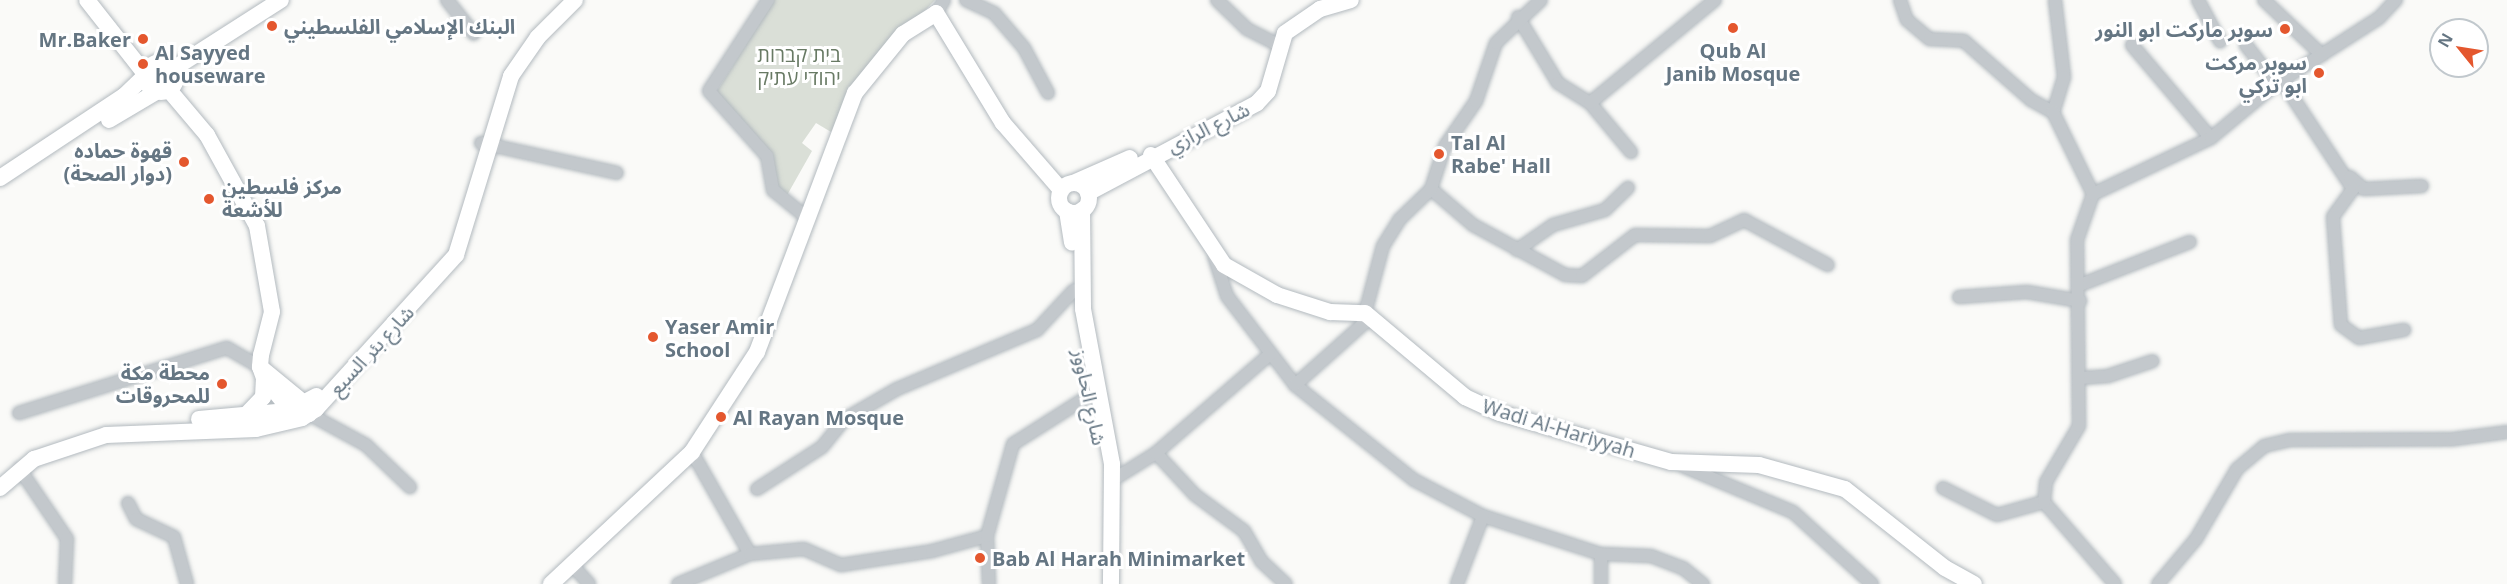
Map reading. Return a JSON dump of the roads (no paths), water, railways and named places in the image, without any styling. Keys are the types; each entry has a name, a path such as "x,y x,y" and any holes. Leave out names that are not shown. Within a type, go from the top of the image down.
{"main road":[{"path":"87,0 151,69"},
{"path":"101,0 151,69 162,91 207,135 257,226 272,312 262,373 263,397 243,418"},
{"path":"0,180 124,96 151,69 173,69 281,0"},
{"name":"شارع بئر السبع","path":"301,409 444,257 462,224 505,73 563,0"},
{"name":"شارع بئر السبع","path":"484,144 501,100 525,54 575,0"},
{"path":"1278,45 1300,21 1351,0"},
{"path":"551,584 573,566 692,452 757,352 855,93 903,34 940,7 1003,123 1067,187 1088,193 1075,211 1083,309 1111,447 1111,584"},
{"name":"شارع الرازي","path":"1088,193 1151,155 1257,103 1270,84 1278,45"},
{"path":"0,180 162,91 175,82 173,69"},
{"name":"شارع الرازي","path":"1067,187 1136,155 1151,155"},
{"path":"1151,155 1214,255 1277,295 1330,312 1367,315"},
{"path":"1067,187 1059,200 1075,211"},
{"name":"شارع الحاووز","path":"1075,211 1074,290 1087,397 1102,469 1100,584"},
{"name":"Wadi Al-Hariyyah","path":"1367,315 1465,397 1500,413 1671,462 1760,465 1845,489 1945,568 1974,584"},
{"path":"262,373 301,409"},
{"path":"0,472 58,440 124,422 243,418 301,409"},
{"path":"0,488 19,468 106,435 256,429 301,409"}],"street":[{"path":"447,0 474,34"},
{"path":"768,0 709,91 767,156 773,190 807,218"},
{"path":"966,0 994,13 1024,48 1048,93"},
{"path":"1217,0 1247,29 1278,45"},
{"path":"1295,385 1367,315 1383,246 1399,220 1431,189 1445,146 1476,101 1496,43 1518,17 1541,0"},
{"path":"1590,103 1715,0"},
{"path":"1900,0 1907,20 1929,39 1964,41 2031,100 2053,112 2093,194 2078,240 2081,378 2079,426 2046,482 2044,502 2115,584"},
{"path":"2053,112 2064,77 2055,0"},
{"path":"2199,0 2220,40"},
{"path":"2264,0 2322,55"},
{"path":"2093,194 2211,138 2279,82 2379,18 2396,0"},
{"path":"1518,17 1558,83 1590,103 1631,152"},
{"path":"2132,45 2211,138"},
{"path":"2246,45 2279,82 2349,176 2364,189 2422,186"},
{"path":"484,144 617,173"},
{"path":"2349,176 2353,189 2333,217 2332,231 2342,325 2359,338 2404,330"},
{"path":"1517,250 1553,225 1605,210 1628,188"},
{"path":"1431,189 1473,225 1565,275 1582,276 1635,235 1710,236 1744,220 1828,265"},
{"path":"2080,285 2190,242"},
{"path":"1214,255 1227,296 1269,355 1295,385 1414,480 1483,516 1601,554 1651,556 1683,568 1703,584"},
{"path":"758,489 822,447 845,419 897,389 1032,333 1074,290"},
{"path":"1959,297 2027,292 2080,301"},
{"path":"19,413 227,348 262,373"},
{"path":"1111,481 1156,453 1269,355"},
{"path":"2081,378 2153,362"},
{"path":"989,584 987,536 1016,439 1087,397"},
{"path":"301,409 366,445 410,487"},
{"path":"2158,584 2196,539 2237,469 2264,446 2290,440 2454,439 2507,432"},
{"path":"692,452 750,554"},
{"path":"1156,453 1196,495 1244,531 1261,561 1286,584"},
{"path":"1671,462 1792,512 1872,584"},
{"path":"19,468 67,540 65,584"},
{"path":"1943,488 1997,515 2044,502"},
{"path":"128,503 136,519 174,537 187,584"},
{"path":"1457,584 1483,516"},
{"path":"678,584 750,554 774,556 802,549 840,565 932,551 987,536"},
{"path":"1601,554 1601,584"},
{"path":"573,566 589,584"}],"place":[{"name":"البنك الإسلامي الفلسطيني","path":"272,26"},
{"name":"Qub Al Janib Mosque","path":"1733,28"},
{"name":"سوبر ماركت ابو النور","path":"2285,29"},
{"name":"Mr.Baker","path":"143,39"},
{"name":"Al Sayyed houseware","path":"143,64"},
{"name":"سوبر مركت ابو تركي","path":"2319,73"},
{"name":"Tal Al Rabe' Hall","path":"1439,154"},
{"name":"قهوة حماده (دوار الصحة)","path":"184,162"},
{"name":"مركز فلسطين للأشعة","path":"209,199"},
{"name":"Yaser Amir School","path":"653,337"},
{"name":"محطة مكة للمحروقات","path":"222,384"},
{"name":"Al Rayan Mosque","path":"721,417"},
{"name":"Bab Al Harah Minimarket","path":"980,558"}],"park label":[{"name":"בית קברות יהודי עתיק","path":"799,66"}]}
